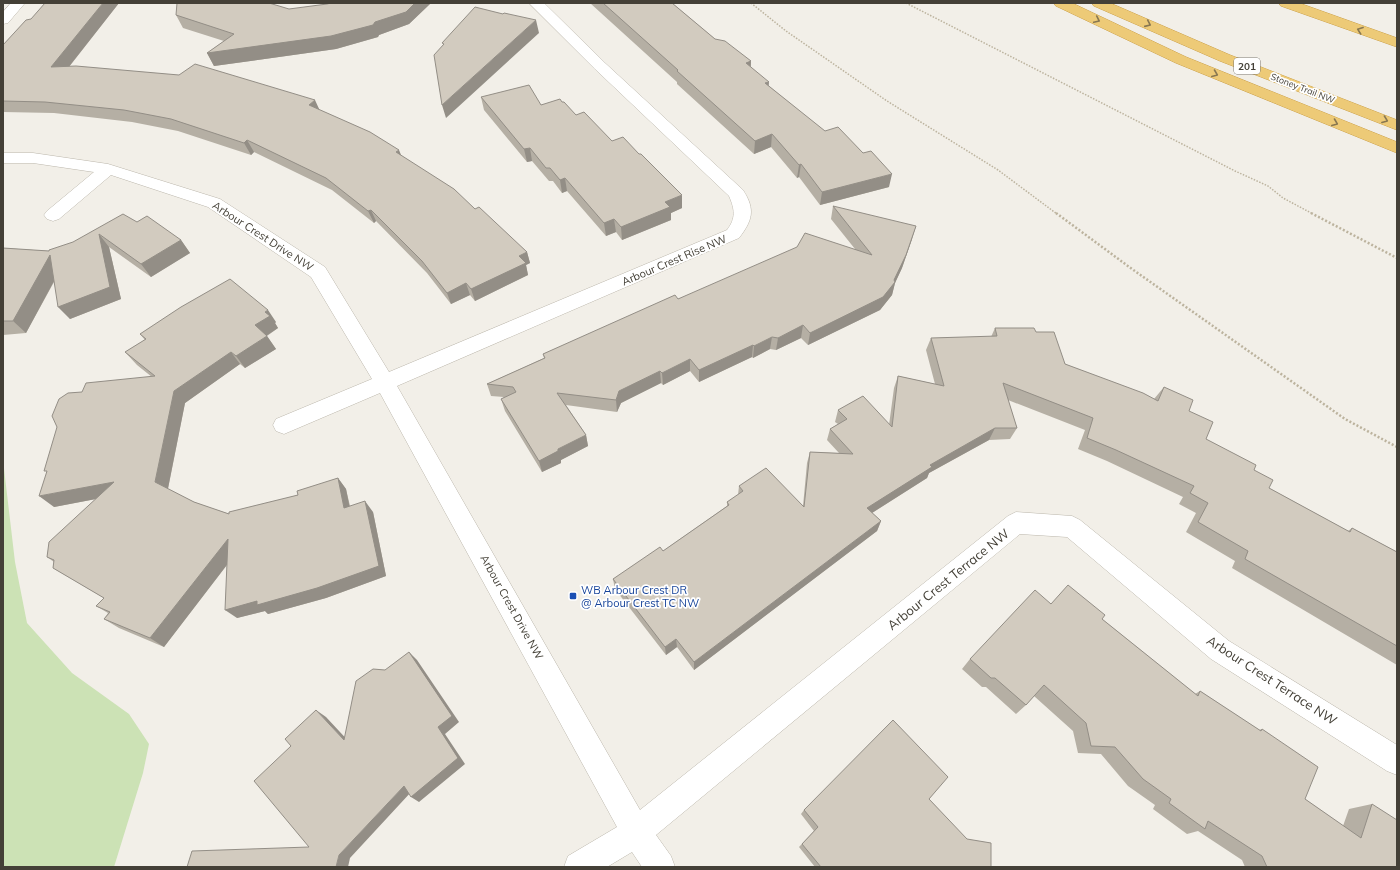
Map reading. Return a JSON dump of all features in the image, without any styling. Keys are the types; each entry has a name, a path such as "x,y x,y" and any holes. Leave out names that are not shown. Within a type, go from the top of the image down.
{"highway":[{"path":"1062,3 1181,60 1397,148"},
{"name":"Stoney Trail NW","path":"1099,3 1225,58 1397,125"},
{"path":"1286,3 1397,43"}],"street":[{"path":"3,20 18,3"},
{"name":"Arbour Crest Rise NW","path":"385,383 733,234 742,223 743,208 737,194 600,66 536,3"},
{"name":"Arbour Crest Drive NW","path":"3,158 33,158 108,169 214,202 318,272 385,383 592,749 636,832 660,867"},
{"path":"53,215 108,169"},
{"path":"284,425 385,383"},
{"name":"Arbour Crest Terrace NW","path":"636,832 1016,523 1072,528 1220,650 1397,761"},
{"path":"579,867 636,832"}],"path":[{"path":"751,3 786,31 887,101 998,170 1138,274 1345,420 1397,447"},
{"path":"906,3 1235,171 1268,186 1283,198 1397,258"}],"green space":[{"path":"3,460 15,562 27,623 72,673 129,714 149,744 143,773 114,867 3,867"}],"building":[{"path":"45,3 103,3 51,67 76,66 179,75 195,64 315,100 309,105 370,132 399,150 396,152 454,189 475,209 479,207 527,252 519,256 526,263 471,289 466,283 447,293 422,261 371,210 368,211 326,178 247,140 244,143 171,119 124,110 45,102 3,101 3,45 26,20 31,19"},
{"path":"177,3 269,3 289,9 331,3 415,3 406,12 375,22 373,25 331,36 207,53 234,34 176,15"},
{"path":"603,3 672,3 715,39 725,41 751,61 746,63 769,82 765,83 825,131 838,127 863,153 871,151 892,174 822,192 801,164 799,165 772,134 755,141"},
{"path":"475,7 536,20 442,105 434,55 444,44 442,43"},
{"path":"529,85 541,105 560,99 576,115 584,112 612,141 623,137 682,195 665,202 670,207 621,227 614,219 604,223 565,178 560,180 550,168 546,168 530,148 524,149 481,97"},
{"path":"833,206 916,226 906,255 894,280 895,282 883,297 810,333 803,325 778,338 772,337 699,370 690,359 662,373 660,371 619,391 616,400 557,393 586,435 558,449 558,451 539,461 501,399 516,392 513,387 487,384 545,358 543,354 675,295 678,299 797,247 805,233 872,255"},
{"path":"123,214 137,222 147,216 181,240 141,264 99,234 110,287 58,307 50,255 13,321 3,321 3,248 49,251 73,242"},
{"path":"230,279 268,310 265,312 270,316 255,325 267,336 236,356 231,352 174,391 155,482 194,502 229,514 229,512 298,495 297,491 338,478 344,508 365,501 379,566 317,588 257,605 257,601 225,610 228,539 150,638 104,619 110,612 96,606 104,598 53,568 54,560 47,557 49,542 114,482 39,496 47,471 44,471 57,427 52,416 59,399 68,393 82,392 86,383 155,376 125,352 146,339 140,334 181,307"},
{"path":"995,328 1034,328 1036,332 1054,332 1065,364 1143,393 1158,401 1164,387 1193,400 1189,411 1213,422 1206,439 1256,465 1254,470 1273,480 1269,488 1350,532 1352,528 1397,552 1397,646 1245,559 1248,551 1198,522 1208,503 1190,493 1194,486 1087,438 1093,418 1003,383 1017,428 995,428 930,465 932,467 867,508 881,521 694,662 676,639 665,647 613,579 660,547 663,551 729,505 727,502 743,491 739,486 766,468 804,507 810,452 853,454 830,429 847,419 838,410 863,396 892,427 898,376 944,386 931,338 997,336"},
{"path":"1068,585 1105,615 1102,619 1198,696 1200,691 1261,731 1262,729 1318,767 1305,799 1361,838 1372,804 1397,820 1397,867 1267,867 1262,856 1208,821 1205,829 1169,803 1171,799 1143,779 1115,747 1091,746 1086,723 1044,685 1026,705 995,678 991,678 970,659 1035,590 1051,604"},
{"path":"409,652 452,716 438,727 458,758 411,797 404,786 339,855 336,867 187,867 192,851 309,847 254,781 291,746 285,739 316,710 344,740 356,681 373,669 385,670"},
{"path":"893,720 948,777 929,799 967,839 991,843 991,867 821,867 802,844 818,827 804,810"}],"place":[{"name":"WB Arbour Crest DR @ Arbour Crest TC NW","path":"573,596"}]}
